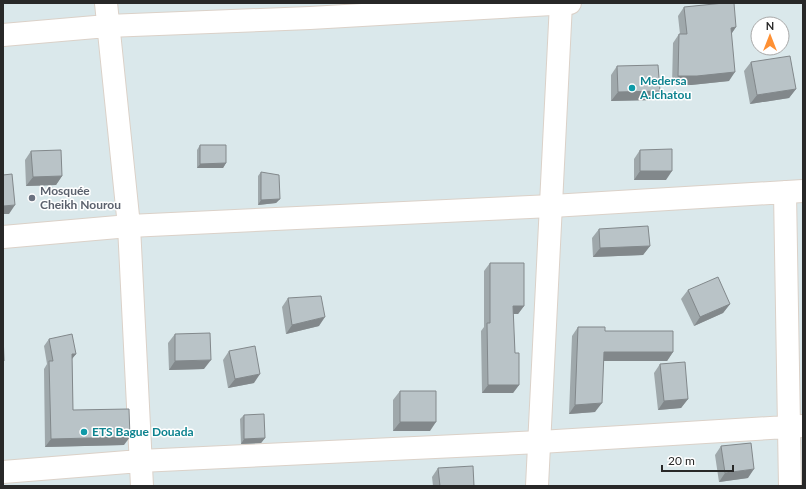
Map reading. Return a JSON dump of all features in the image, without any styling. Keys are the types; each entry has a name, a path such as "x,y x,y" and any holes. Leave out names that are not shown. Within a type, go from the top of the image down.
{"street":[{"path":"106,3 107,26 128,226 142,486"},
{"path":"537,486 561,3"},
{"path":"3,35 107,26 310,18 570,3"},
{"path":"3,237 128,226 552,206 794,192 797,427 790,486"},
{"path":"3,472 140,461 540,442 797,427"}],"building":[{"path":"734,3 736,27 731,28 735,72 697,76 678,76 679,34 687,34 684,7"},
{"path":"790,56 796,89 757,95 751,62"},
{"path":"658,65 660,91 618,92 617,66"},
{"path":"200,145 226,145 226,163 200,164"},
{"path":"672,149 672,171 640,171 640,150"},
{"path":"61,150 62,176 33,177 31,151"},
{"path":"261,172 279,175 280,199 261,200"},
{"path":"12,174 15,205 3,206 3,175"},
{"path":"648,226 650,246 600,248 599,229"},
{"path":"490,263 524,263 524,306 513,306 515,353 519,353 519,385 488,385 487,323 490,323"},
{"path":"718,277 730,304 700,317 688,290"},
{"path":"321,296 325,317 292,325 288,298"},
{"path":"578,327 605,327 605,331 673,331 673,352 604,352 602,403 575,405"},
{"path":"3,332 4,361 3,361"},
{"path":"210,333 211,360 175,361 175,334"},
{"path":"72,334 76,354 72,354 73,410 129,409 130,437 51,439 49,361 53,361 49,339"},
{"path":"255,346 260,374 235,379 229,351"},
{"path":"685,362 688,399 664,401 660,364"},
{"path":"400,391 436,391 436,422 400,422"},
{"path":"264,414 265,438 244,439 244,415"},
{"path":"751,443 754,469 725,473 721,446"},
{"path":"473,466 474,486 440,486 438,468"}],"place":[{"name":"Medersa A.Ichatou","path":"632,88"},
{"name":"Mosquée Cheikh Nourou","path":"32,198"},
{"name":"ETS Bague Douada","path":"84,432"}]}
